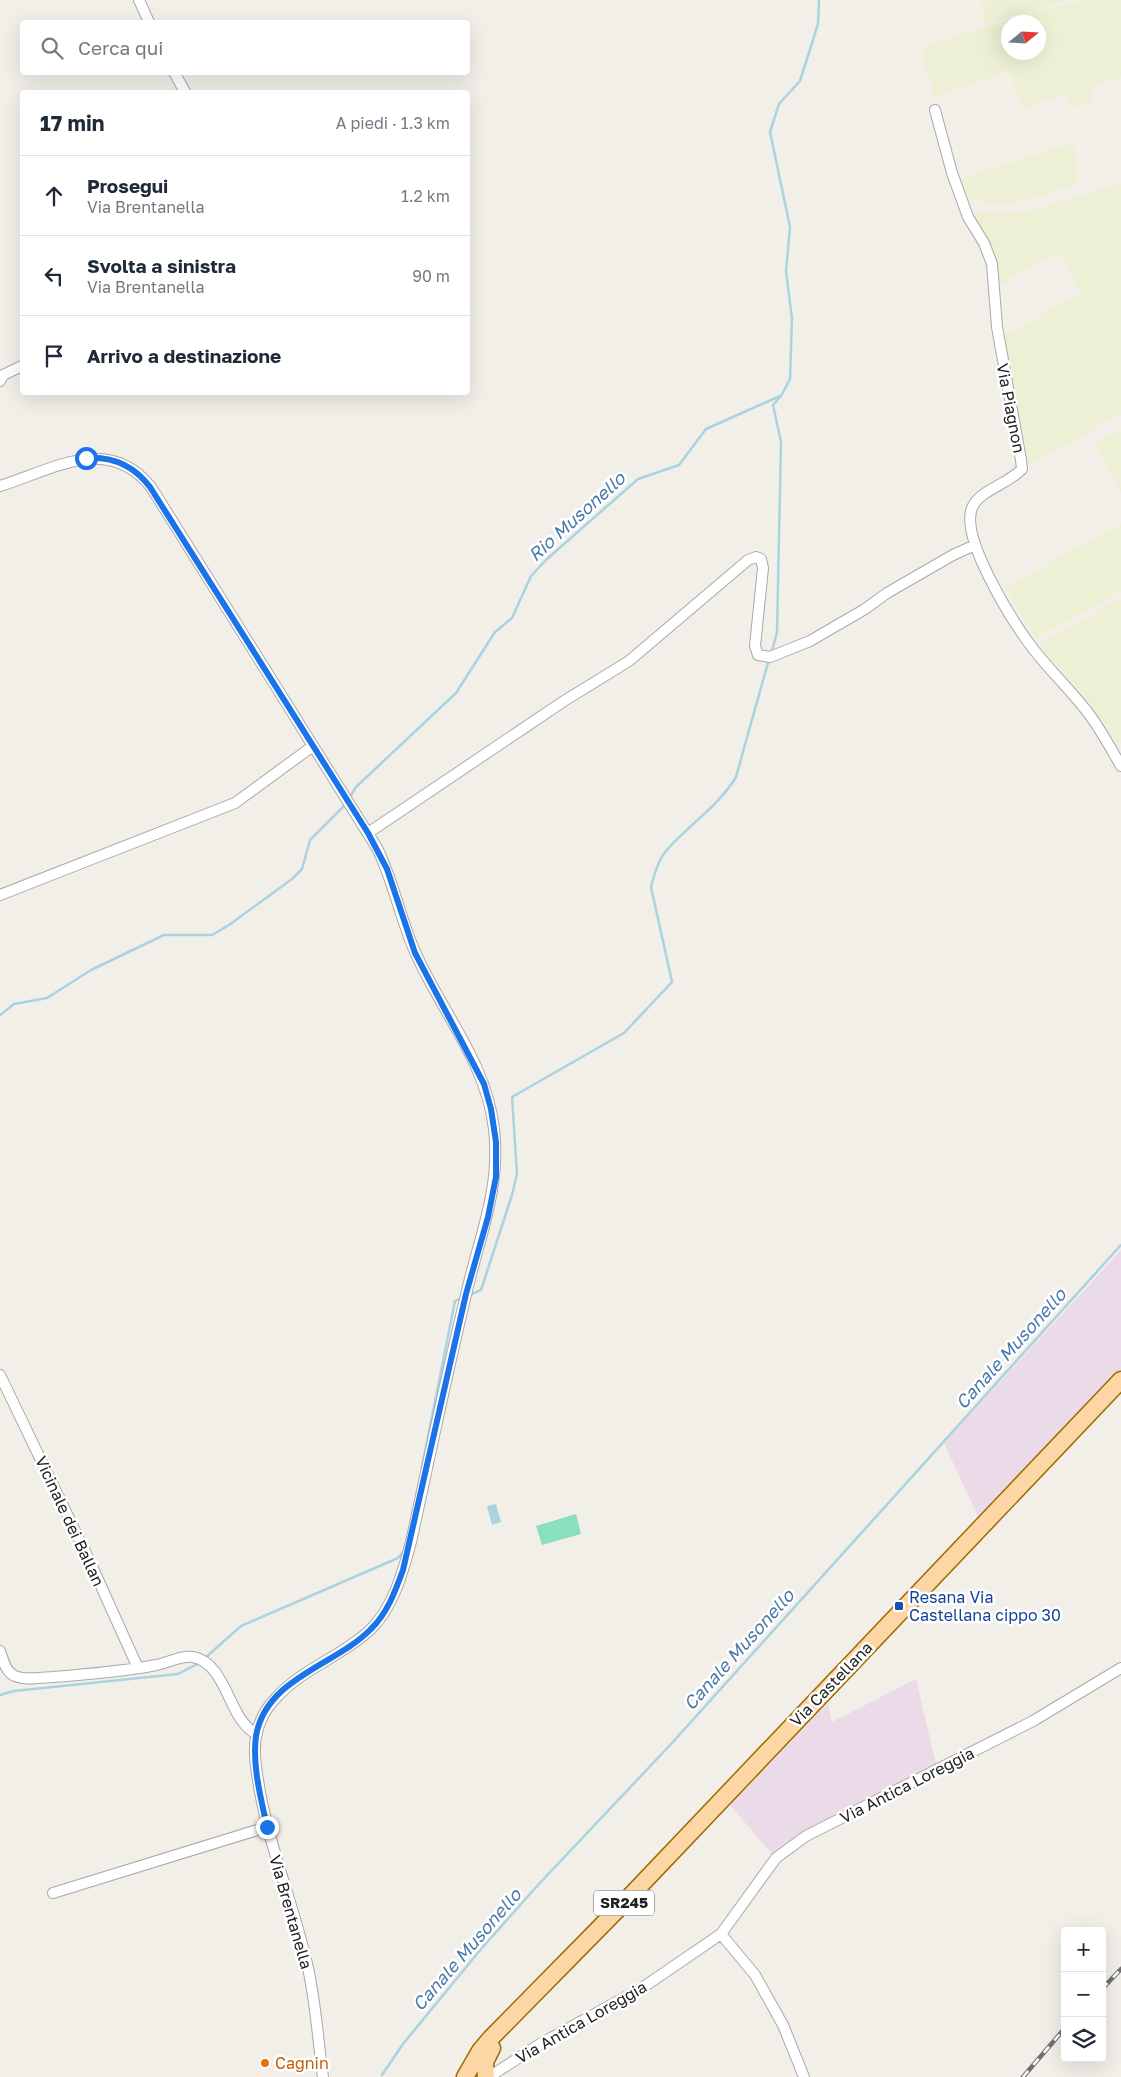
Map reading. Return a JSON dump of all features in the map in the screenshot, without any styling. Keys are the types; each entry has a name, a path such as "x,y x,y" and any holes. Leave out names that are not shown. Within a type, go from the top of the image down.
{"main road":[{"name":"Via Castellana","path":"481,2075 491,2038 542,1988 1121,1380"}],"street":[{"path":"139,0 149,20"},
{"path":"176,75 184,90"},
{"name":"Via Piagnon","path":"935,110 952,173 968,217 984,243 992,264 997,327 1022,469 1016,475 980,498 972,507 969,518 975,545 1011,617 1028,642 1090,715 1121,766"},
{"path":"0,381 3,375 20,367"},
{"name":"Via Brentanella","path":"0,486 86,458 113,460 125,464 138,473 156,495 368,833 387,869 415,953 484,1084 494,1126 496,1177 488,1217 466,1294 411,1542 403,1570 384,1613 368,1632 297,1679 279,1694 264,1714 257,1734 256,1764 267,1827 309,1969 323,2077"},
{"path":"368,833 564,700 629,661 748,560 756,557 761,560 763,568 755,646 758,655 770,657 810,641 865,609 887,593 953,555 975,545"},
{"path":"0,895 235,802 313,746"},
{"name":"Vicinale dei Ballan","path":"0,1375 95,1571 138,1668"},
{"path":"0,1651 7,1669 14,1676 28,1678 104,1673 186,1658 201,1660 215,1672 248,1729 257,1734"},
{"name":"Via Antica Loreggia","path":"481,2075 642,1988 721,1934 776,1858 806,1836 1033,1721 1121,1668"},
{"path":"53,1893 267,1827"},
{"path":"721,1934 755,1974 783,2025 804,2077"}],"shaded area":[{"path":"1121,1250 1121,1371 980,1521 944,1443"},
{"path":"916,1679 936,1764 772,1854 730,1805 828,1703 832,1722"}],"green space":[{"path":"982,0 1069,0 1017,15 1001,15 1001,20 983,25"},
{"path":"1083,0 1121,0 1121,78 1091,86 1093,101 1069,108 1065,94 1023,108 1009,71 934,97 921,53 925,46 1001,22 1001,60 1046,60 1046,15 1024,15"},
{"path":"1073,143 1079,177 1075,185 1017,202 994,203 964,199 957,179"},
{"path":"1121,183 1121,414 1038,461 1027,464 1002,335 1021,327 1081,292 1059,253 1033,265 997,287 972,214 1022,213"},
{"path":"1121,430 1121,492 1094,444"},
{"path":"1121,523 1121,591 1037,638 1020,614 1006,587"},
{"path":"1121,598 1121,742 1117,744 1104,722 1084,696 1039,645"},
{"path":"576,1514 581,1534 542,1545 536,1526"}],"water":[{"path":"496,1504 501,1522 492,1525 487,1506"}],"waterway":[{"path":"771,654 777,633 781,442 773,405 781,396 790,379 792,319 786,271 790,227 770,132 779,104 800,81 818,24 819,0"},
{"name":"Rio Musonello","path":"351,795 356,787 456,693 495,632 512,618 531,576 547,559 638,479 679,465 706,429 780,396"},
{"path":"470,1295 481,1290 517,1174 512,1097 624,1033 672,982 651,887 653,878 666,851 721,798 736,777 769,659"},
{"name":"Rio Musonello","path":"0,1015 14,1004 47,998 91,970 164,935 212,935 229,925 292,879 302,869 310,840 344,806"},
{"name":"Canale Musonello","path":"382,2075 403,2044 481,1949 538,1885 672,1743 1121,1245"},
{"path":"422,1467 455,1301 461,1298"},
{"path":"205,1658 241,1626 398,1558 405,1550"},
{"path":"0,1695 14,1691 178,1674 199,1663"}],"railway":[{"path":"1106,1985 1121,1969"},
{"path":"1023,2077 1061,2033"}],"place":[{"name":"Resana Via Castellana cippo 30","path":"899,1606"},
{"name":"Cagnin","path":"265,2063"}],"route":[{"path":"86,458 104,458 125,464 145,480 282,694 368,833 384,861 415,953 475,1063 484,1084 494,1126 496,1177 493,1193 488,1217 470,1276 411,1542 403,1570 392,1598 376,1624 360,1638 288,1686 274,1700 260,1721 256,1742 256,1764 267,1827"}]}
